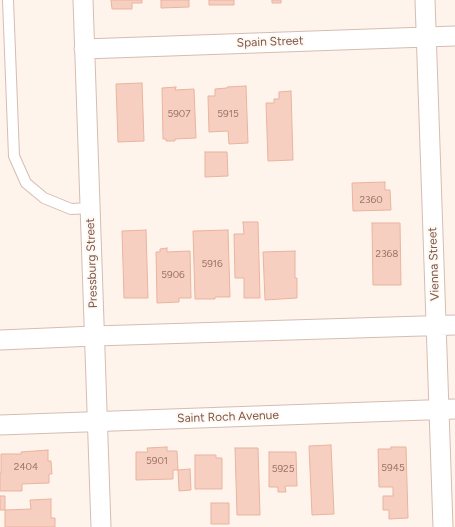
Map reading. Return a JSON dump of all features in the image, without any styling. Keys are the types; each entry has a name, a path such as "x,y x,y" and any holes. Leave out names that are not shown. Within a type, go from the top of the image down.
{"street":[{"name":"Pressburg Street","path":"83,0 101,527"},
{"name":"Vienna Street","path":"425,0 436,326 447,409 443,527"},
{"name":"Spain Street","path":"84,49 455,36"},
{"path":"0,340 455,325"},
{"name":"Saint Roch Avenue","path":"0,425 447,409"}],"lane":[{"path":"8,0 14,156 26,183 44,198 71,208 90,208"}],"building":[{"path":"111,0 142,0 142,3 132,3 132,9 112,9"},
{"path":"161,0 189,0 189,7 161,8"},
{"path":"209,0 234,0 234,5 209,5"},
{"path":"272,0 281,0 281,3 272,3"},
{"path":"142,83 144,141 118,142 116,84"},
{"path":"246,86 248,143 229,144 228,131 209,132 208,96 215,96 215,89"},
{"path":"176,87 175,90 194,89 196,138 166,141 166,139 163,139 162,88"},
{"path":"291,91 293,160 268,161 266,103 274,103 274,99 279,99 279,92"},
{"path":"205,152 227,152 228,176 205,177"},
{"path":"385,182 385,190 390,190 391,210 353,211 352,183"},
{"path":"243,222 258,222 260,298 244,298 244,278 235,278 234,234 244,234"},
{"path":"372,223 400,223 401,285 373,285"},
{"path":"146,230 148,298 124,298 122,231"},
{"path":"228,230 230,297 195,299 193,231"},
{"path":"167,248 167,252 190,251 191,298 179,298 179,302 157,303 156,252 160,252 160,249"},
{"path":"295,251 297,298 265,300 263,252"},
{"path":"331,445 334,514 312,515 309,446"},
{"path":"167,447 167,451 177,451 178,470 173,470 173,479 136,480 136,452 148,452 147,448"},
{"path":"391,447 406,447 408,518 389,519 389,510 383,510 383,496 393,496 393,487 379,487 378,449 391,449"},
{"path":"235,448 258,448 260,515 237,515"},
{"path":"48,450 48,461 51,461 52,474 49,474 49,483 22,484 22,491 0,491 1,454 21,454 21,452"},
{"path":"269,452 296,452 297,486 285,486 286,492 278,492 278,487 269,487"},
{"path":"195,455 216,455 216,458 222,458 222,489 195,489"},
{"path":"190,469 191,490 179,491 178,470"},
{"path":"0,496 5,496 5,510 0,510"},
{"path":"51,499 51,518 55,518 55,527 5,527 5,510 31,509 30,500"},
{"path":"211,503 229,503 229,524 211,524"}]}
